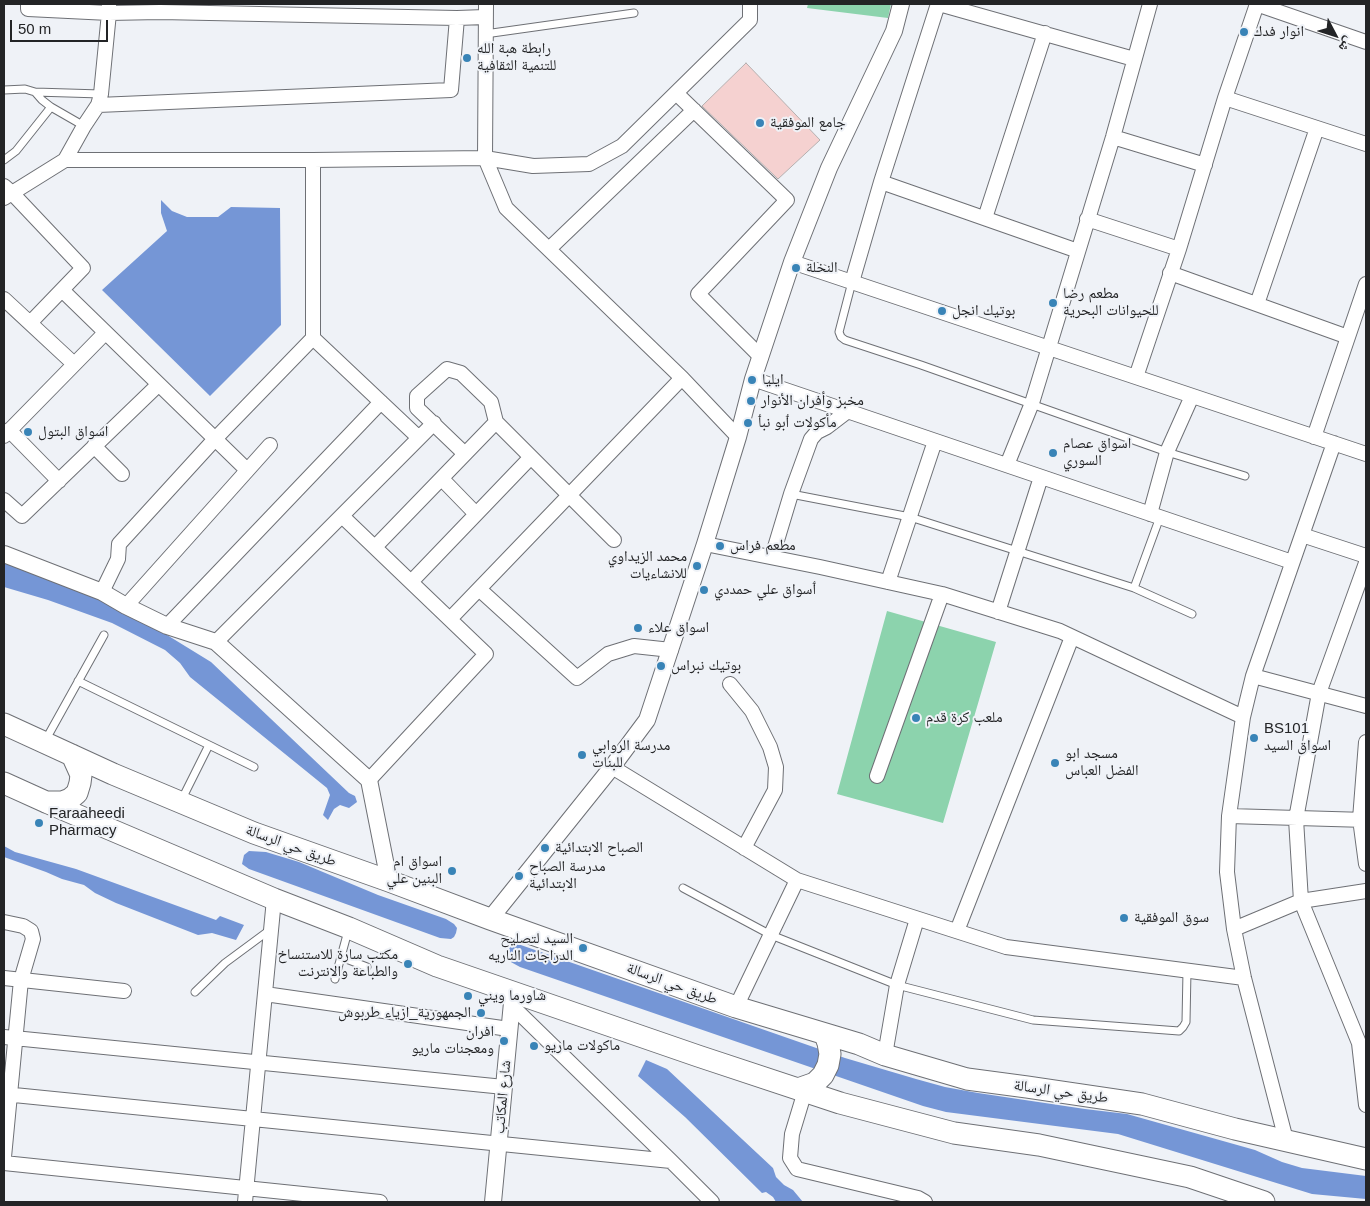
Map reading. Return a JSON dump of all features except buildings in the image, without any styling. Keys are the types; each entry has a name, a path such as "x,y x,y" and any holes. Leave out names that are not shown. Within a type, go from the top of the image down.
{"main road":[{"name":"طريق حي الرسالة","path":"4,724 113,774 254,833 840,1043 885,1054 967,1079 1027,1086 1142,1104 1235,1129 1366,1159"},
{"path":"46,802 62,802 70,799 77,793 81,775 72,755"},
{"path":"95,822 88,815 86,798 96,783 113,774"},
{"path":"4,783 274,899 349,928 512,999 698,1056 819,1090 954,1133 1039,1145 1190,1177 1264,1202"},
{"path":"819,1090 835,1071 838,1063 840,1043"}],"street":[{"path":"28,4 28,9 312,9 457,18 486,11 485,158 506,208 682,378 738,437"},
{"path":"30,323 83,268 6,193 65,160 485,158 533,166 589,164 622,146 750,20 750,4"},
{"path":"490,919 612,767 647,720 705,544 738,437 753,379 792,262 830,168 894,31 901,4"},
{"path":"852,282 880,182 938,4 1134,59"},
{"path":"1007,465 1032,403 1113,138 1150,4"},
{"path":"1136,377 1179,249 1256,4 1366,42"},
{"path":"65,160 99,99 109,8"},
{"path":"99,99 451,90 457,18"},
{"path":"985,218 1045,33"},
{"path":"676,93 787,200 698,294 761,357"},
{"path":"1225,98 1366,144"},
{"path":"549,249 694,110"},
{"path":"1257,304 1317,128"},
{"path":"1113,138 1205,166"},
{"path":"102,592 118,559 119,544 313,338 313,160"},
{"path":"880,182 1078,251"},
{"path":"1087,219 1179,249"},
{"path":"792,262 1366,454"},
{"path":"1170,273 1348,337"},
{"path":"1314,437 1366,284"},
{"path":"62,290 247,470"},
{"path":"5,303 30,323 74,364"},
{"path":"59,481 6,433 105,333"},
{"path":"313,338 419,438"},
{"path":"465,454 417,408 417,396 447,370 461,373 491,402 496,422 614,540"},
{"path":"450,619 682,378"},
{"path":"753,379 1292,562"},
{"path":"4,500 22,516 158,384"},
{"path":"1155,515 1168,452 1192,396"},
{"path":"167,626 381,402"},
{"path":"772,557 810,439 848,411"},
{"path":"375,547 496,422"},
{"path":"216,642 434,423"},
{"path":"888,582 935,441"},
{"path":"1286,1140 1244,978 1234,929 1227,872 1229,816 1243,717 1253,676 1334,444"},
{"path":"126,606 270,445"},
{"path":"94,446 122,474"},
{"path":"411,582 530,457"},
{"path":"998,612 1041,476"},
{"path":"442,478 476,514"},
{"path":"342,516 486,654 369,780"},
{"path":"1302,535 1366,556"},
{"path":"705,544 942,594 1060,631 1243,717"},
{"path":"4,554 102,592 167,626 216,642 369,780 389,880"},
{"path":"1366,563 1319,693 1296,819 1301,901 1359,1044 1366,1104"},
{"path":"479,589 577,678 608,654 634,646 671,650"},
{"path":"877,776 942,594"},
{"path":"957,931 1072,637"},
{"path":"1253,676 1366,706"},
{"path":"730,684 752,711 770,747 776,767 775,790 744,848"},
{"path":"1366,745 1363,819 1366,864"},
{"path":"612,767 797,880 1006,947 1244,978"},
{"path":"1229,816 1363,819"},
{"path":"736,1007 797,880"},
{"path":"1234,929 1301,901 1366,891"},
{"path":"246,1195 274,899"},
{"path":"885,1054 897,986 917,919"},
{"path":"4,922 23,926 31,931 33,939 21,980 10,1037 4,1156"},
{"path":"4,978 124,991"},
{"path":"265,994 509,1028"},
{"path":"512,999 712,1202"},
{"name":"شارع المكاتب","path":"493,1202 512,999"},
{"path":"10,1037 504,1087"},
{"path":"819,1090 792,1134 790,1158 796,1169 918,1198 925,1202"},
{"path":"7,1094 671,1161"},
{"path":"4,1163 246,1195 380,1202"}],"lane":[{"path":"485,34 634,13"},
{"path":"4,90 25,89 35,92 99,99"},
{"path":"35,92 51,107 84,126"},
{"path":"4,160 16,151 51,107"},
{"path":"852,282 840,332 841,337 845,340 1032,403 1168,452 1246,476"},
{"path":"791,494 910,517 1134,588 1192,614"},
{"path":"1134,588 1155,515"},
{"path":"44,743 104,635"},
{"path":"78,681 254,767"},
{"path":"180,802 209,745"},
{"path":"683,888 771,935 897,986 1033,1020 1179,1031 1186,1022 1187,971"},
{"path":"335,979 349,928"},
{"path":"195,992 225,962 271,929"},
{"path":"341,957 367,967"}],"green space":[{"path":"808,4 891,4 888,18 807,8"},
{"name":"ملعب كرة قدم","path":"887,611 996,642 943,823 837,794"}],"water":[{"path":"161,200 172,211 187,217 218,217 231,207 280,208 281,325 210,396 102,290 167,231 161,213"},
{"path":"4,563 81,590 154,627 211,662 349,793 355,796 357,802 349,808 340,805 334,809 328,820 323,815 330,795 327,788 190,677 180,663 165,650 112,623 48,600 4,587"},
{"path":"4,846 15,852 76,869 216,920 220,916 244,925 236,940 212,933 198,935 116,903 95,893 84,885 62,879 4,857"},
{"path":"249,851 266,852 299,862 378,895 446,919 457,928 456,933 451,939 440,938 249,869 242,864 244,855"},
{"path":"515,943 845,1058 945,1087 1127,1114 1255,1150 1282,1162 1302,1168 1366,1176 1366,1199 1312,1194 1118,1134 946,1112 923,1106 520,967 509,961 506,955 511,944"},
{"path":"646,1060 667,1069 773,1168 776,1177 793,1190 803,1202 776,1202 766,1192 762,1193 685,1117 638,1076"}],"place":[{"name":"انوار فدك","path":"1244,32"},
{"name":"رابطة هبة الله للتنمية الثقافية","path":"467,58"},
{"name":"جامع الموفقية","path":"760,123"},
{"name":"النخلة","path":"796,268"},
{"name":"مطعم رضا للحيوانات البحرية","path":"1053,303"},
{"name":"بوتيك انجل","path":"942,311"},
{"name":"ايليا","path":"752,380"},
{"name":"مخبز وأفران الأنوار","path":"751,401"},
{"name":"مأكولات ٲبو نبٲ","path":"748,423"},
{"name":"اسواق البتول","path":"28,432"},
{"name":"اسواق عصام السوري","path":"1053,453"},
{"name":"مطعم فراس","path":"720,546"},
{"name":"محمد الزيداوي للانشاءيات","path":"697,566"},
{"name":"ٲسواق علي حمددي","path":"704,590"},
{"name":"اسواق علاء","path":"638,628"},
{"name":"بوتيك نبراس","path":"661,666"},
{"name":"ملعب كرة قدم","path":"916,718"},
{"name":"BS101 اسواق السيد","path":"1254,738"},
{"name":"مدرسة الروابي للبنات","path":"582,755"},
{"name":"مسجد ابو الفضل العباس","path":"1055,763"},
{"name":"Faraaheedi Pharmacy","path":"39,823"},
{"name":"الصباح الابتدائية","path":"545,848"},
{"name":"اسواق ام البنين علي","path":"452,871"},
{"name":"مدرسة الصباح الابتدائية","path":"519,876"},
{"name":"سوق الموفقية","path":"1124,918"},
{"name":"السيد لتصليح الدراجات الناريه","path":"583,948"},
{"name":"مكتب سارة للاستنساخ والطباعة والانترنت","path":"408,964"},
{"name":"شاورما ويني","path":"468,996"},
{"name":"الجمهورية_ازياء طربوش","path":"481,1013"},
{"name":"افران ومعجنات ماريو","path":"504,1041"},
{"name":"ماكولات ماريو","path":"534,1046"}]}
